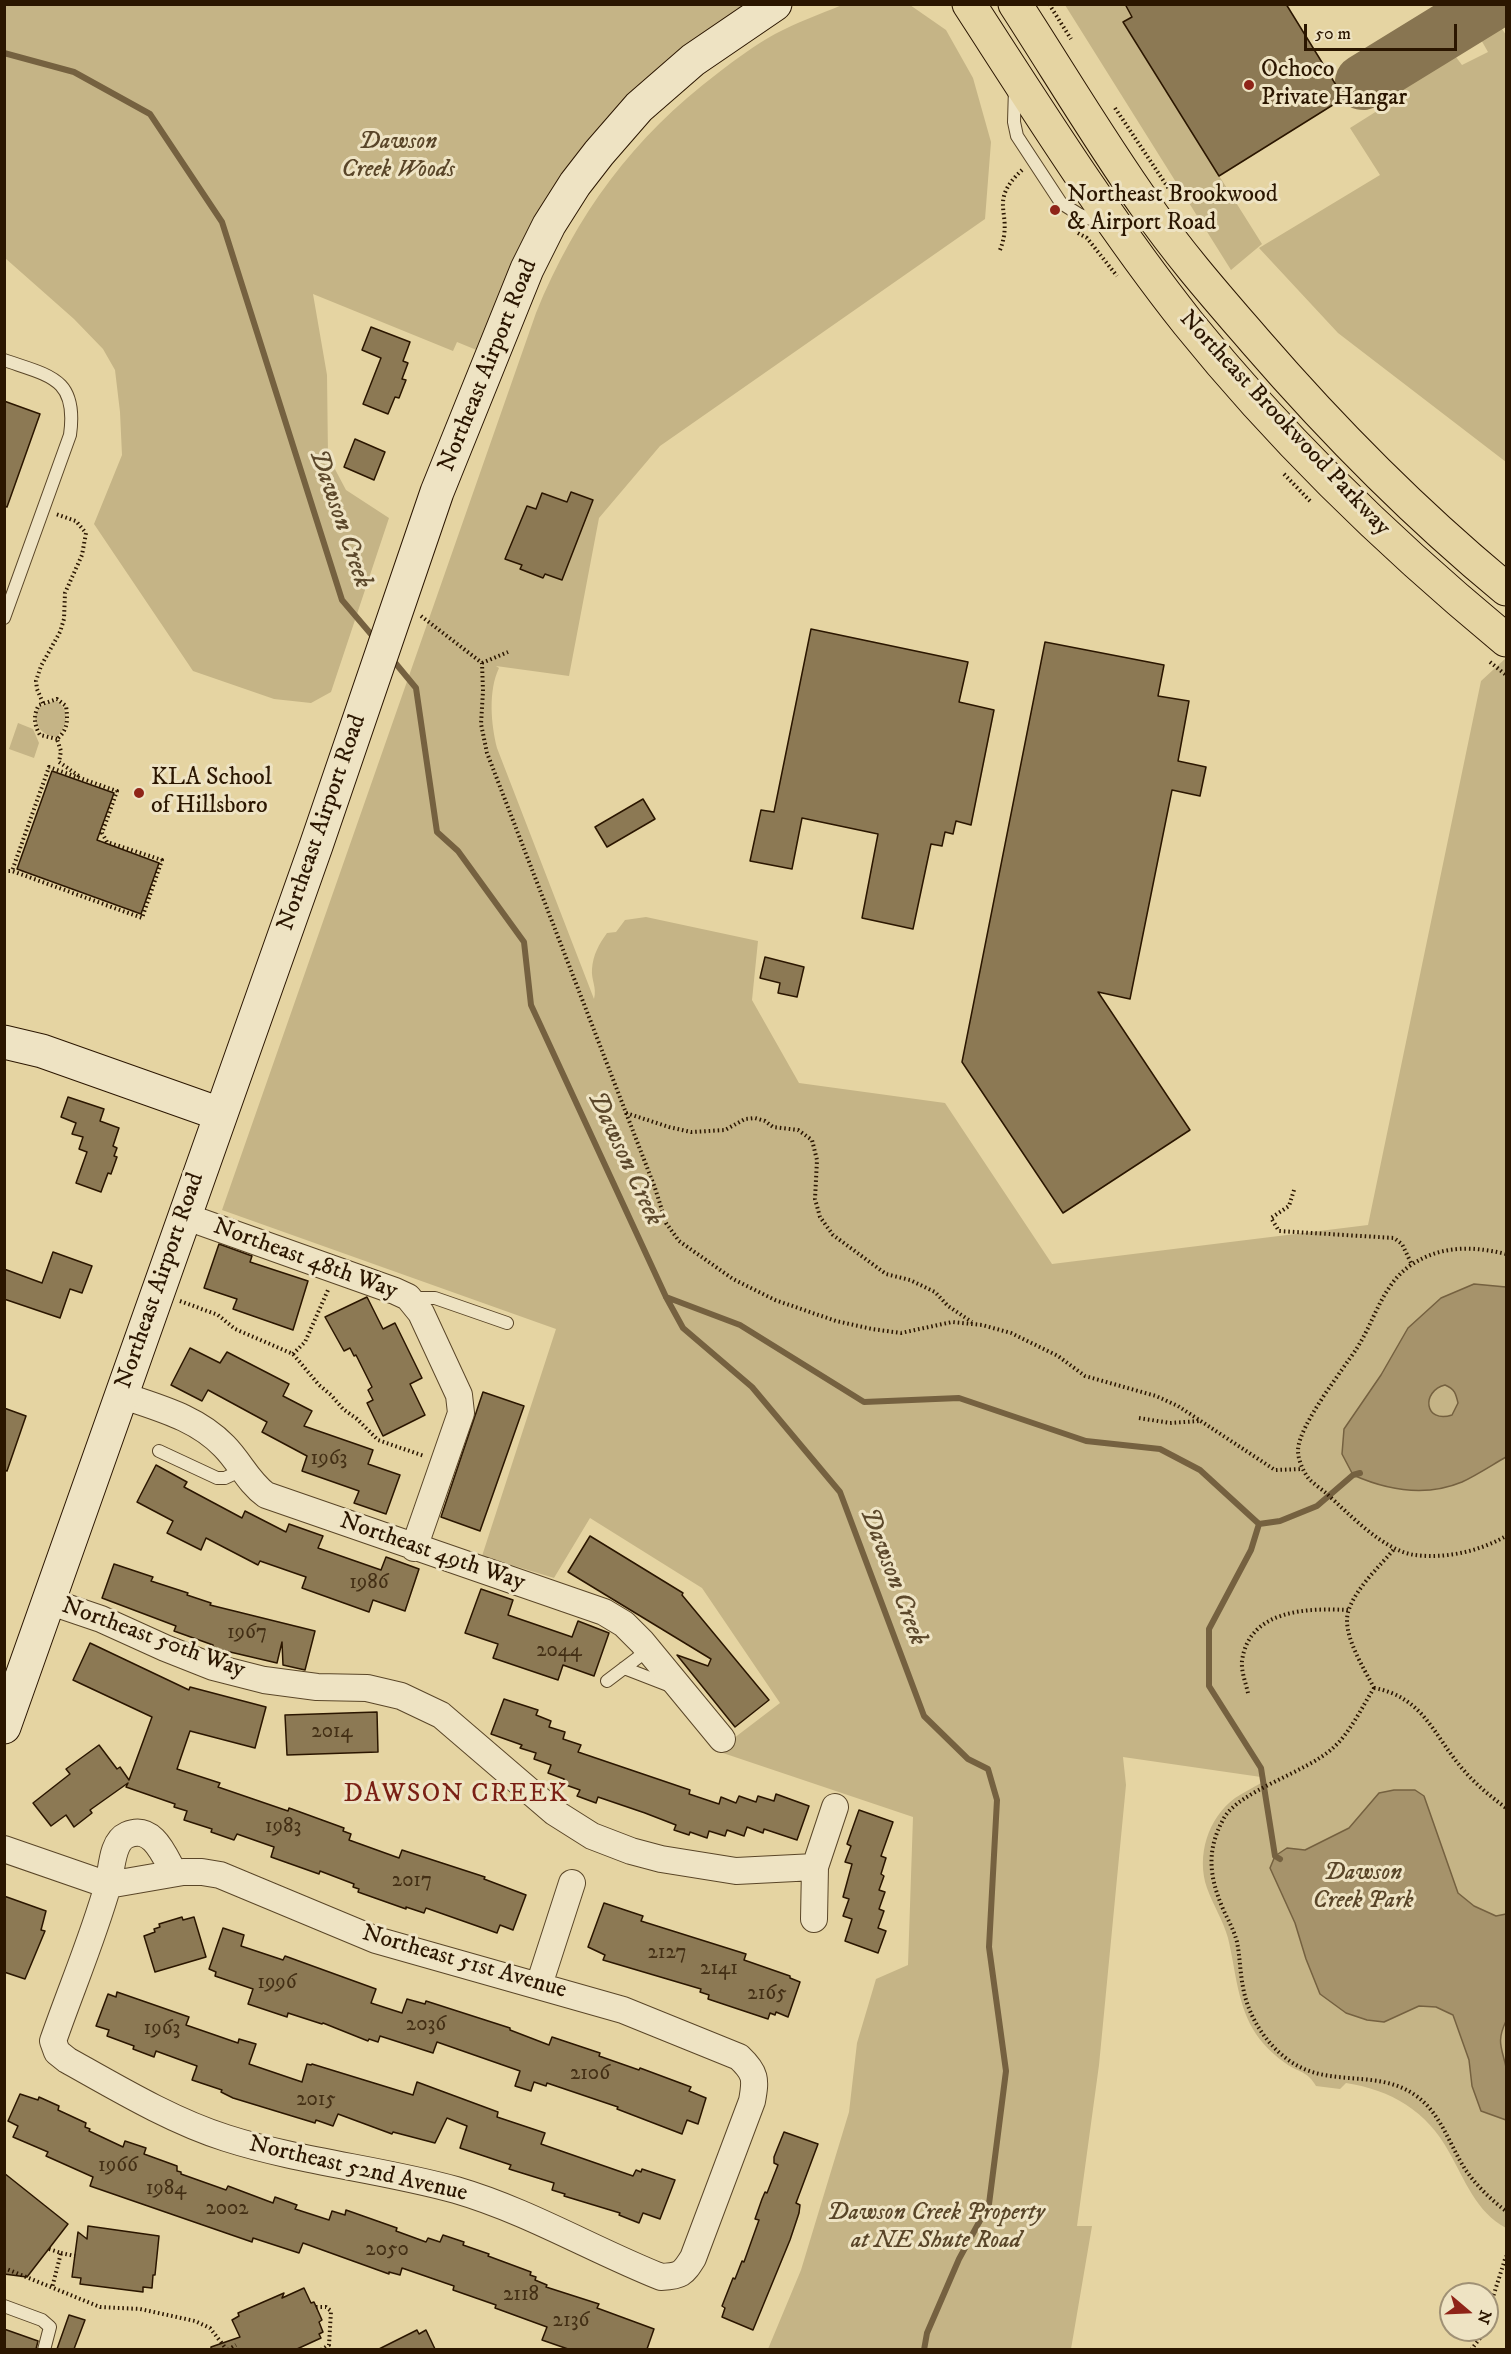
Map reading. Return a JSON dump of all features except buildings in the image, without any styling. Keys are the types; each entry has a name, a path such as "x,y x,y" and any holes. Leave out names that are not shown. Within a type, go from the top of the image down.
{"main road":[{"name":"Northeast Brookwood Parkway","path":"969,4 1120,230 1210,349 1312,462 1380,531 1448,592 1503,655"},
{"name":"Northeast Brookwood Parkway","path":"1015,4 1146,207 1213,293 1291,382 1385,481 1465,555 1506,589"}],"street":[{"name":"Northeast Airport Road","path":"4,1727 437,492 527,269 549,225 575,184 646,100 700,54 775,4"},
{"path":"4,1042 42,1051 220,1114"},
{"name":"Northeast 48th Way","path":"184,1216 337,1270 408,1298 421,1313 459,1395 461,1413 414,1548"},
{"name":"Northeast 49th Way","path":"121,1395 192,1420 225,1446 253,1486 266,1495 604,1612 624,1624 722,1739"},
{"name":"Northeast 50th Way","path":"48,1601 101,1619 213,1667 264,1680 317,1688 368,1688 401,1696 441,1714 554,1812 592,1836 631,1851 661,1859 736,1871 815,1867"},
{"path":"814,1919 815,1867 835,1807"},
{"path":"108,1885 118,1844 124,1836 134,1833 151,1837 160,1847 174,1873"},
{"name":"Northeast 51st Avenue","path":"4,1848 108,1885 174,1873 202,1872 220,1875 376,1940 623,2010 739,2057 751,2068 755,2081 752,2101 693,2258 685,2271 676,2276"},
{"path":"539,1985 572,1883"},
{"name":"Northeast 52nd Avenue","path":"108,1885 52,2041 57,2052 67,2060 183,2121 224,2137 282,2153 456,2190 521,2213 646,2271 662,2277 676,2276"}],"lane":[{"path":"4,360 46,375 61,385 70,399 72,416 70,435 4,618"},
{"path":"408,1298 435,1298 507,1323"},
{"path":"159,1451 217,1478 225,1478 242,1470"},
{"path":"607,1681 648,1650"},
{"path":"624,1668 682,1690"},
{"path":"4,2306 42,2320 50,2327 44,2349"}],"path":[{"path":"1049,4 1072,40"},
{"path":"1113,106 1174,197"},
{"path":"1000,250 1006,234 1003,195 1009,182 1022,169"},
{"path":"43,509 76,521 86,533 82,555 65,593 64,619 60,632 41,666 36,681 43,703"},
{"path":"395,614 421,616 482,663"},
{"path":"482,663 508,652"},
{"path":"1503,655 1506,675"},
{"path":"482,663 481,724 487,753 666,1223 679,1241 733,1279 775,1300 836,1321 901,1333 952,1322 982,1325"},
{"path":"57,699 66,706 65,730 57,739 40,735 34,717 36,710 43,703 57,699"},
{"path":"55,769 61,751 57,739"},
{"path":"59,762 84,780"},
{"path":"4,871 12,871 142,918 162,860 107,842 102,833 117,791 49,767 12,871"},
{"path":"626,1113 691,1132 725,1130 745,1119 755,1118 773,1127 798,1130 812,1140 817,1160 815,1199 820,1217 833,1235 886,1275 910,1280 935,1292 966,1320 1011,1333 1058,1356 1085,1376 1156,1396 1178,1406 1275,1470 1303,1469"},
{"path":"1294,1190 1289,1206 1271,1218 1279,1230 1394,1238 1402,1244 1412,1265"},
{"path":"1506,1254 1464,1247 1444,1250 1412,1265 1396,1278 1358,1346 1306,1425 1298,1448 1303,1469 1310,1480 1370,1531 1395,1548 1415,1555 1457,1553 1491,1544 1506,1536"},
{"path":"293,1354 305,1342 337,1270"},
{"path":"157,1293 218,1315 235,1329 293,1354 319,1385 378,1440 443,1463"},
{"path":"1139,1418 1170,1423 1200,1420"},
{"path":"1374,1688 1353,1647 1347,1623 1348,1610 1360,1591 1395,1548"},
{"path":"1248,1693 1242,1664 1243,1658 1252,1637 1265,1623 1279,1615 1301,1611 1348,1610"},
{"path":"1374,1688 1335,1747 1281,1780 1237,1803 1225,1815 1214,1837 1210,1853 1216,1889 1237,1941 1243,1989 1248,2005 1266,2039 1279,2054 1311,2073 1371,2078 1396,2085 1416,2096 1433,2113 1478,2187 1506,2211"},
{"path":"1374,1688 1389,1691 1406,1700 1422,1714 1433,1725 1461,1767 1492,1798 1506,1808"},
{"path":"49,2249 75,2256"},
{"path":"52,2288 61,2253"},
{"path":"1498,2282 1506,2256"},
{"path":"4,2268 100,2307 140,2308 195,2321 210,2328 227,2349 236,2345"},
{"path":"316,2307 326,2307 331,2311 331,2347 321,2349"}],"green space":[{"name":"Dawson Creek Woods","path":"4,5 749,5 670,64 479,351 457,342 453,351 313,294 327,375 328,456 346,490 389,518 331,692 311,703 274,699 193,671 94,524 122,455 115,370 103,349 74,319 5,258"},
{"path":"842,5 910,5 946,30 973,78 991,142 985,219 660,446 599,518 569,676 496,666 499,668 493,687 492,708 497,748 594,999 592,969 595,954 607,933 616,932 625,920 646,917 758,941 752,1000 799,1083 945,1103 1052,1264 1368,1225 1481,681 1506,658 1506,2228 1479,2204 1440,2138 1419,2114 1393,2097 1362,2086 1346,2083 1340,2089 1316,2086 1307,2075 1288,2065 1270,2051 1250,2023 1241,2000 1226,1931 1207,1888 1203,1863 1207,1838 1218,1816 1235,1798 1263,1782 1261,1777 1123,1757 1126,1785 1099,2065 1077,2226 1092,2226 1071,2349 768,2349 801,2270 849,2112 857,2043 876,1979 908,1965 913,1817 717,1751 780,1703 702,1588 590,1518 554,1578 482,1556 556,1329 222,1210 536,313 569,243 610,180 659,124 687,98 768,38"},
{"path":"1065,5 1125,5 1132,17 1123,23 1262,244 1231,270"},
{"path":"1500,26 1506,35 1506,462 1338,333 1259,248 1380,175 1350,128 1377,111 1402,88 1453,53 1462,65 1488,52 1480,38"},
{"path":"57,701 64,709 66,719 63,729 56,737 40,729 35,720 35,714 44,705"},
{"path":"18,723 33,729 39,743 34,758 9,749"}],"shaded area":[{"path":"1474,1284 1506,1287 1506,1457 1462,1482 1435,1489 1393,1488 1353,1475 1342,1454 1344,1429 1381,1375 1408,1328 1441,1298","holes":["1445,1385 1454,1392 1458,1403 1452,1415 1443,1417 1431,1411 1429,1400 1437,1388"]},
{"path":"1415,1790 1424,1796 1458,1893 1474,1906 1496,1916 1506,1914 1506,2021 1501,2040 1508,2079 1506,2120 1481,2111 1472,2086 1469,2060 1453,2015 1436,2007 1419,2006 1384,2022 1367,2020 1346,2013 1320,1994 1295,1923 1270,1868 1275,1856 1287,1848 1305,1850 1349,1828 1379,1793"}],"waterway":[{"name":"Dawson Creek","path":"4,53 74,72 150,114 222,222 342,600 376,640"},
{"name":"Dawson Creek","path":"392,659 416,688 437,832 458,851 524,942 531,1005 666,1297 683,1328 752,1387 840,1492 924,1716 968,1759 988,1769 997,1800 989,1947 1006,2071 989,2204 959,2259 927,2333 924,2350"},
{"path":"666,1297 740,1325 864,1402 959,1398 1086,1441 1160,1449 1200,1470 1259,1524"},
{"path":"1259,1524 1280,1521 1317,1506 1353,1475 1360,1473"},
{"path":"1259,1524 1251,1550 1209,1629 1209,1686 1261,1768 1275,1856 1280,1859"}],"taxiway":[{"path":"1363,82 1490,4"}],"place":[{"name":"Ochoco Private Hangar","path":"1249,85"},
{"name":"Northeast Brookwood & Airport Road","path":"1055,210"},
{"name":"KLA School of Hillsboro","path":"139,793"}],"district":[{"name":"DAWSON CREEK","path":"456,1796"}],"park label":[{"name":"Dawson Creek Park","path":"1363,1888"},
{"name":"Dawson Creek Property at NE Shute Road","path":"936,2228"}]}
